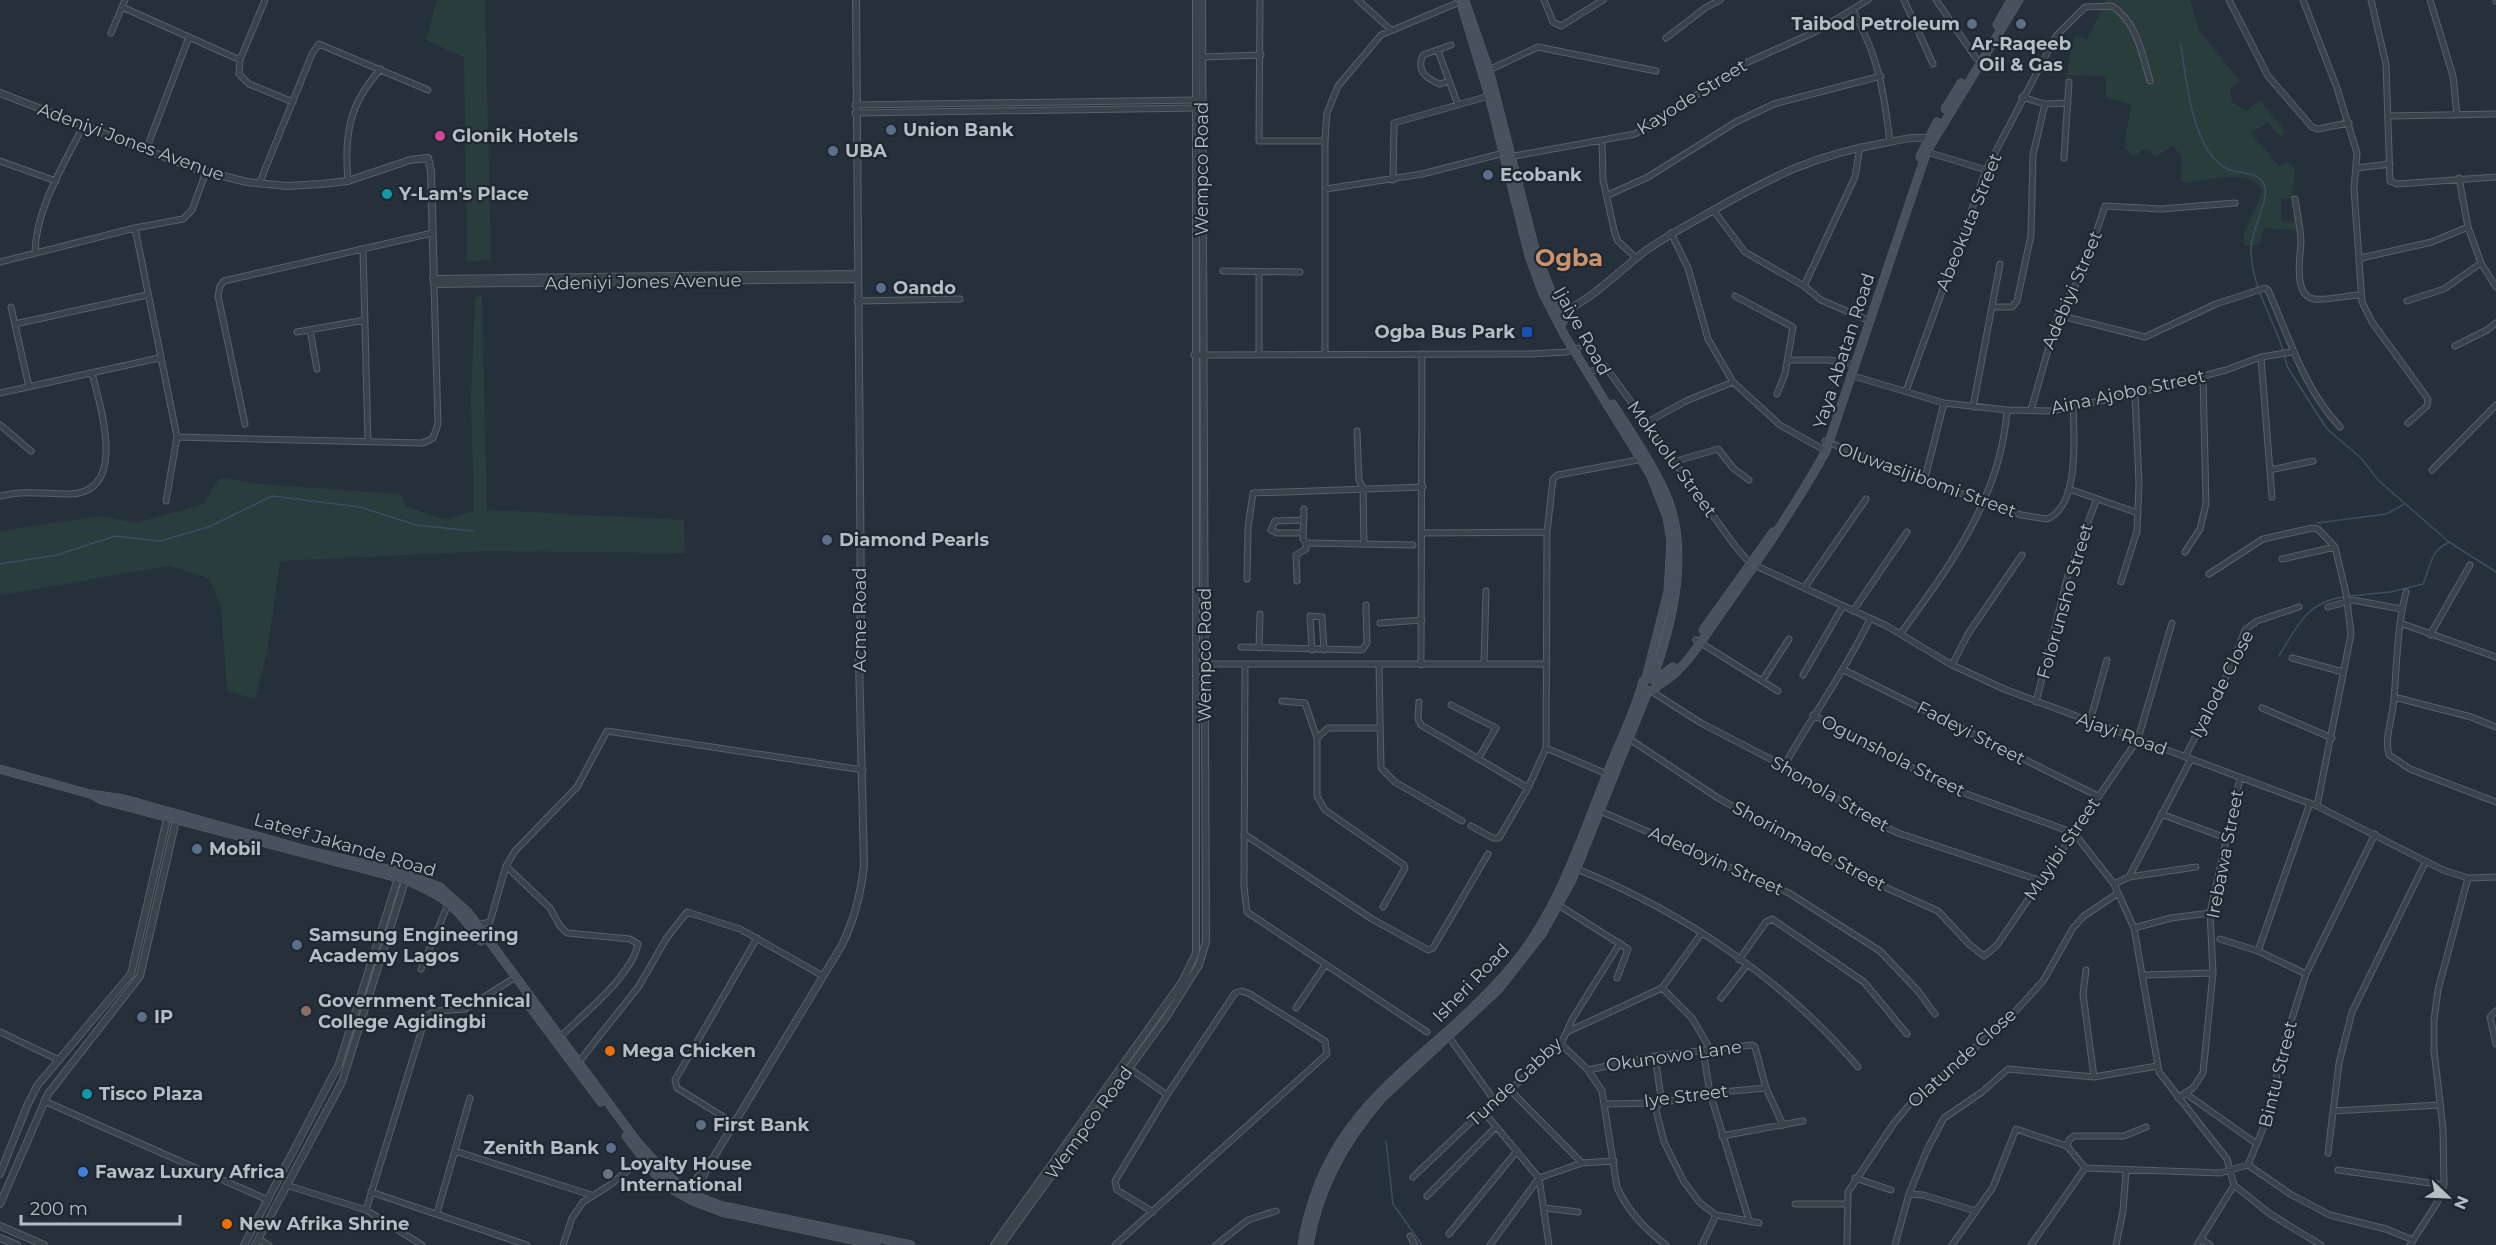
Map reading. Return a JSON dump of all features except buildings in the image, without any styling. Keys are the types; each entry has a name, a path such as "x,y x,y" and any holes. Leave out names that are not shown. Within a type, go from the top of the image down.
{"main road":[{"name":"Ijaiye Road","path":"1462,0 1489,70 1529,256 1556,315 1644,458"},
{"name":"Ijaiye Road","path":"1462,0 1506,155"},
{"name":"Yaya Abatan Road","path":"1850,375 1851,364 1865,319 1925,151 2011,0"},
{"name":"Yaya Abatan Road","path":"1931,138 2019,0"},
{"name":"Yaya Abatan Road","path":"1651,685 1698,642 1754,564 1825,446 1925,151"},
{"name":"Ijaiye Road","path":"1576,349 1592,371 1644,458"},
{"name":"Isheri Road","path":"1309,1245 1315,1215 1327,1182 1353,1134 1381,1099 1449,1037 1514,969 1560,906 1577,869 1651,685 1670,617 1678,547 1672,510 1644,458"},
{"name":"Isheri Road","path":"1302,1245 1320,1179 1360,1113 1514,969 1551,908 1569,871 1607,774 1651,685"},
{"name":"Lateef Jakande Road","path":"0,769 90,794 102,794 168,814 403,876 446,891 458,901 477,925 578,1062 645,1156 655,1174 694,1199 722,1212 876,1245"},
{"name":"Lateef Jakande Road","path":"403,876 437,893 449,902 511,980 573,1068 645,1156"},
{"name":"Lateef Jakande Road","path":"694,1199 911,1245"}],"street":[{"path":"111,33 125,0"},
{"path":"265,0 240,60 239,74 243,80 293,102"},
{"name":"Acme Road","path":"694,1199 706,1170 824,976 853,922 861,892 864,865 855,113 856,0"},
{"name":"Wempco Road","path":"994,1245 1199,965 1206,942 1203,355 1196,0"},
{"name":"Wempco Road","path":"1001,1245 1129,1068 1162,1017 1196,953 1197,664 1194,355 1199,104 1203,57 1202,0"},
{"path":"1260,0 1259,141 1325,141"},
{"path":"1358,0 1390,29"},
{"path":"1325,355 1327,112 1338,86 1381,35 1390,29 1462,0"},
{"path":"1544,0 1553,22 1561,26 1603,0"},
{"path":"1666,38 1705,8 1720,0"},
{"name":"Kayode Street","path":"1326,189 1394,180 1506,155 1635,134 1748,62 1815,32 1868,0"},
{"path":"1904,0 1933,64"},
{"path":"1935,0 1976,58"},
{"path":"2229,0 2268,76 2312,127 2317,129 2349,123"},
{"path":"2303,0 2349,123 2356,153 2354,189 2361,258 2360,295 2372,322 2429,403 2409,423"},
{"path":"2372,0 2386,64 2390,181 2393,183 2496,177"},
{"path":"2430,0 2453,76 2457,115"},
{"name":"Abeokuta Street","path":"1906,391 1986,170 2014,120 2022,97 2056,36 2085,7 2112,6 2127,18 2138,40 2151,81"},
{"path":"122,7 240,60"},
{"path":"1853,10 1875,55 1881,76 1890,142"},
{"path":"146,150 189,37"},
{"path":"259,183 312,54 319,44 429,90"},
{"path":"1449,81 1440,84 1422,73 1420,66 1423,55 1451,45"},
{"path":"1489,70 1534,48 1656,71"},
{"path":"1438,51 1458,105"},
{"path":"1203,57 1261,55"},
{"path":"348,181 346,151 352,114 362,91 381,69"},
{"path":"1608,195 1648,177 1736,122 1774,104 1881,76"},
{"path":"2064,158 2069,82"},
{"name":"Adeniyi Jones Avenue","path":"0,93 206,172 259,183 288,186 348,181 410,160 428,158 431,171 434,281 536,285 857,277"},
{"path":"1394,180 1394,123 1489,96"},
{"path":"2022,97 2045,104 2068,103"},
{"path":"924,104 925,112"},
{"path":"855,105 1199,104"},
{"path":"855,113 1199,104"},
{"path":"1994,307 2012,308 2018,301 2031,235 2033,155 2045,104"},
{"path":"2389,116 2496,114"},
{"path":"35,252 36,234 56,181 83,126"},
{"path":"1556,315 1603,288 1636,258 1671,234 1780,172 1809,161 1860,147 1931,138"},
{"path":"1602,140 1602,169 1618,241 1636,258"},
{"path":"1804,286 1855,177 1860,147"},
{"path":"1925,151 1986,170"},
{"path":"0,161 56,181"},
{"path":"2356,168 2390,164"},
{"path":"0,262 135,228 183,219 188,215 206,172"},
{"path":"2459,178 2469,227 2481,263 2496,287"},
{"path":"2295,199 2301,240 2298,259 2300,283 2307,295 2315,299 2360,295"},
{"name":"Adebiyi Street","path":"2031,410 2058,315 2082,274 2105,206 2161,209 2235,203"},
{"path":"1713,210 1745,252 1804,286 1817,298 1865,319"},
{"path":"2361,258 2432,243 2469,227"},
{"path":"135,228 159,358 177,437 166,501"},
{"path":"245,424 218,296 220,286 232,277 432,233"},
{"name":"Oluwasijibomi Street","path":"1671,234 1689,273 1708,339 1733,382 1780,425 1825,446 1925,477 1983,502 2021,515 2047,519 2056,513 2069,489 2074,454 2073,407"},
{"path":"363,249 368,442"},
{"path":"2407,301 2444,290 2481,263"},
{"path":"1974,407 2000,264"},
{"path":"1223,271 1300,272"},
{"path":"1259,272 1259,355"},
{"path":"177,437 423,443 433,438 437,432 434,281"},
{"path":"2058,315 2145,337 2216,304 2261,290 2268,290 2290,353 2315,396 2340,427"},
{"path":"15,324 147,295"},
{"path":"1735,296 1793,327 1788,360 1777,394"},
{"path":"857,301 960,298"},
{"path":"11,308 29,387"},
{"path":"297,332 365,320"},
{"path":"2455,346 2496,323"},
{"path":"310,330 317,369"},
{"path":"1194,355 1530,354 1576,349"},
{"name":"Aina Ajobo Street","path":"1850,375 1944,403 2007,410 2051,411 2135,394 2203,376 2261,357 2290,353"},
{"path":"1421,665 1422,354"},
{"path":"2261,357 2272,496"},
{"path":"0,393 159,358"},
{"path":"1788,360 1829,360 1851,364"},
{"name":"Mokuolu Street","path":"1592,371 1602,365 1605,366 1735,546 1754,564"},
{"path":"0,496 36,491 82,493 97,481 106,453 106,431 92,373"},
{"path":"2185,552 2200,529 2206,504 2203,376"},
{"path":"1646,423 1686,401 1733,382"},
{"path":"2121,582 2134,543 2138,513 2135,394"},
{"path":"1925,477 1944,403"},
{"path":"2432,470 2496,405"},
{"path":"1901,633 1963,544 1983,502 2001,454 2007,410"},
{"path":"0,425 31,452"},
{"path":"1357,431 1359,480 1363,488 1364,544"},
{"path":"1673,462 1718,449 1733,468 1749,480"},
{"path":"1471,826 1492,838 1499,838 1528,788 1546,748 1547,532 1552,479 1558,475 1644,458"},
{"path":"2270,470 2313,461"},
{"path":"1247,579 1248,528 1253,493 1423,487"},
{"path":"2069,489 2096,501 2138,513"},
{"path":"1805,587 1866,499"},
{"name":"Folorunsho Street","path":"2036,702 2068,575 2096,501"},
{"path":"1297,581 1296,555 1306,549 1304,509"},
{"path":"1304,520 1275,521 1271,530 1277,533 1304,533"},
{"path":"2209,574 2263,538 2312,528 2318,529 2335,547 2351,634 2317,806"},
{"path":"1423,533 1547,532"},
{"path":"1853,610 1907,532"},
{"path":"1306,543 1413,545"},
{"path":"2282,559 2335,547"},
{"path":"1952,665 1968,634 2022,555"},
{"name":"Ajayi Road","path":"1754,564 1901,633 1952,665 2036,702 2310,803 2375,834 2425,863 2468,878 2496,877"},
{"path":"2430,635 2470,565"},
{"path":"1484,663 1486,591"},
{"path":"2406,591 2401,609 2394,697 2387,744 2389,755 2410,769 2496,802"},
{"path":"2328,606 2346,598 2401,609"},
{"path":"1241,647 1362,650 1365,648 1366,604"},
{"path":"1803,675 1843,606"},
{"name":"Iyalode Close","path":"2129,877 2233,663 2246,630 2257,621 2299,607"},
{"path":"1259,648 1260,615"},
{"path":"1316,664 1310,616 1322,617 1324,650"},
{"path":"1784,766 1813,715 1844,670 1870,619"},
{"path":"1380,623 1422,620"},
{"name":"Muyibi Street","path":"1984,957 1997,945 2039,880 2138,739 2172,623"},
{"path":"2400,623 2496,657"},
{"path":"1762,681 1789,639"},
{"path":"1698,642 1778,691"},
{"path":"2292,658 2343,672"},
{"path":"2090,721 2107,660"},
{"path":"1197,664 1547,664"},
{"path":"1380,664 1378,728 1381,768 1386,775 1462,821"},
{"path":"1245,665 1244,834 1247,912 1427,1032"},
{"name":"Fadeyi Street","path":"1844,670 2098,796"},
{"name":"Shonola Street","path":"1651,685 1701,723 1784,766 1873,821 1898,833 2039,880"},
{"path":"2394,697 2496,727"},
{"path":"1282,701 1305,703 1317,738 1320,803 1404,865 1405,868 1383,907"},
{"path":"1419,702 1420,725 1528,788"},
{"path":"1451,705 1496,728 1478,759"},
{"path":"2262,708 2332,738"},
{"name":"Ogunshola Street","path":"1813,715 1950,788 2074,833"},
{"path":"1317,738 1328,728 1378,728"},
{"path":"477,925 487,924 492,920 506,866 515,851 577,787 607,731 863,770"},
{"name":"Shorinmade Street","path":"1628,738 1718,798 1851,872 1938,911 1984,957"},
{"path":"1546,748 1607,774"},
{"name":"Irebawa Street","path":"2178,1098 2200,1080 2203,1073 2213,973 2210,913 2240,778"},
{"path":"2258,951 2310,803"},
{"name":"Adedoyin Street","path":"1600,810 1789,892 1880,951 1899,969 1935,1014"},
{"path":"0,1174 31,1095 131,974 168,814"},
{"path":"2161,814 2226,838"},
{"path":"0,1204 3,1188 44,1101 62,1075 126,998 140,976 177,816"},
{"path":"2074,833 2114,884 2134,928 2157,1066 2178,1098 2227,1159 2232,1169 2234,1185 2197,1245"},
{"path":"1244,834 1372,919 1428,950 1433,948 1488,854"},
{"name":"Bintu Street","path":"2248,1165 2269,1114 2282,1050 2306,974 2375,834"},
{"path":"160,848 170,851"},
{"path":"2328,1152 2339,1064 2352,1012 2425,863"},
{"path":"506,866 550,908 567,933 630,939 638,944 623,971 610,988 559,1038"},
{"path":"2114,884 2129,877 2196,867"},
{"path":"1577,869 1663,910 1747,964 1811,1015 1858,1067"},
{"path":"244,1245 339,1064 372,958 403,876"},
{"path":"269,1245 256,1242 342,1082 380,961 403,876"},
{"path":"1952,1245 1994,1187 2016,1129 2067,1146 2085,1168 2126,1171 2172,1169 2220,1173 2248,1165 2290,1194 2330,1215 2386,1229 2412,1243 2437,1203 2444,1185 2440,1105 2434,1050 2434,1020 2439,990 2468,878"},
{"name":"Olatunde Close","path":"1847,1245 1848,1192 1855,1178 1894,1123 1911,1103 2011,1016 2043,981 2073,928 2084,916 2118,893"},
{"path":"421,969 449,902"},
{"path":"1560,906 1620,943 1628,952 1617,978"},
{"path":"578,1062 639,986 666,939 687,912 719,920 757,938 824,976"},
{"path":"2134,928 2171,918 2210,913"},
{"path":"1739,960 1766,922 1772,919 1864,982 1907,1035"},
{"path":"1567,1032 1662,988 1701,934"},
{"path":"735,1124 677,1088 675,1080 757,938"},
{"path":"2220,939 2258,951 2306,974"},
{"name":"Tunde Gabby","path":"1413,1177 1494,1100 1510,1090 1561,1044 1620,943"},
{"path":"372,958 380,961"},
{"path":"1721,998 1747,964"},
{"path":"1296,1008 1325,965"},
{"path":"2086,970 2083,994 2094,1077"},
{"path":"2143,975 2213,973"},
{"path":"366,1210 426,1016 436,1011 465,1009 511,980"},
{"path":"1662,988 1692,1018 1707,1050 1710,1093 1749,1220"},
{"path":"1115,1245 1153,1212 1327,1054 1328,1045 1250,994 1242,991 1235,993 1167,1095 1115,1181 1117,1190 1153,1212"},
{"path":"2496,1011 2490,1017 2496,1044"},
{"path":"0,1032 59,1060"},
{"path":"1449,1037 1494,1100"},
{"path":"1561,1044 1597,1081 1606,1104 1617,1187 1622,1197 1647,1228 1666,1245"},
{"name":"Okunowo Lane","path":"1588,1070 1655,1056 1752,1045 1756,1051 1766,1088"},
{"path":"1655,1056 1660,1102 1656,1110 1664,1142 1683,1182 1700,1203 1716,1215 1759,1223"},
{"path":"1895,1245 1910,1194 1927,1150 1944,1118 1982,1092 2008,1069 2094,1077 2157,1066"},
{"path":"1129,1068 1167,1095"},
{"path":"1766,1088 1783,1125"},
{"name":"Iye Street","path":"1606,1104 1660,1102 1710,1093 1766,1088"},
{"path":"1510,1090 1582,1162"},
{"path":"2185,1093 2257,1144"},
{"path":"437,1213 470,1098"},
{"path":"44,1101 268,1200"},
{"path":"2333,1112 2440,1105"},
{"path":"1483,1111 1539,1178 1549,1245"},
{"path":"1722,1136 1803,1121"},
{"path":"2067,1146 2069,1140 2074,1136 2124,1136 2146,1126"},
{"path":"1427,1196 1496,1127"},
{"path":"302,1138 309,1143"},
{"path":"455,1151 591,1195"},
{"path":"1449,1234 1516,1152"},
{"path":"563,1245 577,1209 591,1195 610,1185 645,1156"},
{"path":"1490,1245 1539,1178 1582,1162 1614,1161"},
{"path":"2031,1245 2085,1168"},
{"path":"684,1192 706,1170"},
{"path":"2338,1170 2444,1185"},
{"path":"2116,1245 2123,1211 2126,1171"},
{"path":"1855,1178 1891,1190"},
{"path":"286,1185 366,1210 422,1245"},
{"path":"2234,1185 2270,1214 2321,1245"},
{"path":"371,1192 527,1245"},
{"path":"1910,1194 1923,1195 1976,1211"},
{"path":"1795,1204 1846,1204"},
{"path":"1545,1208 1578,1212"},
{"path":"1216,1245 1248,1220 1276,1211"},
{"path":"1702,1245 1716,1215"},
{"path":"0,1226 44,1245"},
{"path":"1410,1236 1415,1245"},
{"path":"0,1238 16,1245"},
{"path":"2201,1239 2210,1245"}],"green space":[{"path":"437,0 485,0 491,260 467,261 464,57 426,40"},
{"path":"2106,0 2190,0 2199,30 2240,81 2230,89 2232,102 2246,111 2260,100 2285,131 2281,137 2268,122 2251,133 2279,166 2287,162 2295,169 2292,198 2281,199 2281,221 2299,222 2299,230 2264,228 2259,245 2244,245 2244,234 2263,191 2256,183 2247,178 2237,177 2181,182 2182,158 2173,145 2156,157 2146,148 2133,156 2124,147 2131,105 2106,97 2106,76 2067,75 2072,43 2076,35 2087,40"},
{"path":"482,296 487,510 684,520 685,553 488,551 280,561 267,653 255,699 227,691 221,606 209,578 169,566 0,595 0,531 102,516 136,523 204,504 219,478 271,485 400,494 407,507 445,520 474,511 471,398 475,297"}],"waterway":[{"path":"2181,44 2193,113 2206,147 2215,160 2227,169 2257,177 2264,184 2265,198 2252,242 2252,263 2258,289 2283,350"},
{"path":"2284,355 2288,368 2327,429 2361,458 2378,480 2449,542 2496,572"},
{"path":"0,564 57,555 115,536 161,541 211,526 272,496 360,507 416,525 473,531"},
{"path":"2317,523 2386,514 2403,505"},
{"path":"2349,596 2390,592 2423,584 2437,550 2448,543"},
{"path":"2279,656 2297,626 2312,610 2321,604 2344,597"},
{"path":"1386,1141 1393,1204 1422,1245"}],"place":[{"name":"Taibod Petroleum","path":"1972,24"},
{"name":"Ar-Raqeeb Oil & Gas","path":"2021,24"},
{"name":"Union Bank","path":"891,130"},
{"name":"Glonik Hotels","path":"440,136"},
{"name":"UBA","path":"833,151"},
{"name":"Ecobank","path":"1488,175"},
{"name":"Y-Lam's Place","path":"387,194"},
{"name":"Oando","path":"881,288"},
{"name":"Ogba Bus Park","path":"1527,332"},
{"name":"Diamond Pearls","path":"827,540"},
{"name":"Mobil","path":"197,849"},
{"name":"Samsung Engineering Academy Lagos","path":"297,945"},
{"name":"Government Technical College Agidingbi","path":"306,1011"},
{"name":"IP","path":"142,1017"},
{"name":"Mega Chicken","path":"610,1051"},
{"name":"Tisco Plaza","path":"87,1094"},
{"name":"First Bank","path":"701,1125"},
{"name":"Zenith Bank","path":"611,1148"},
{"name":"Fawaz Luxury Africa","path":"83,1172"},
{"name":"Loyalty House International","path":"608,1174"},
{"name":"New Afrika Shrine","path":"227,1224"}],"district":[{"name":"Ogba","path":"1569,258"}]}
